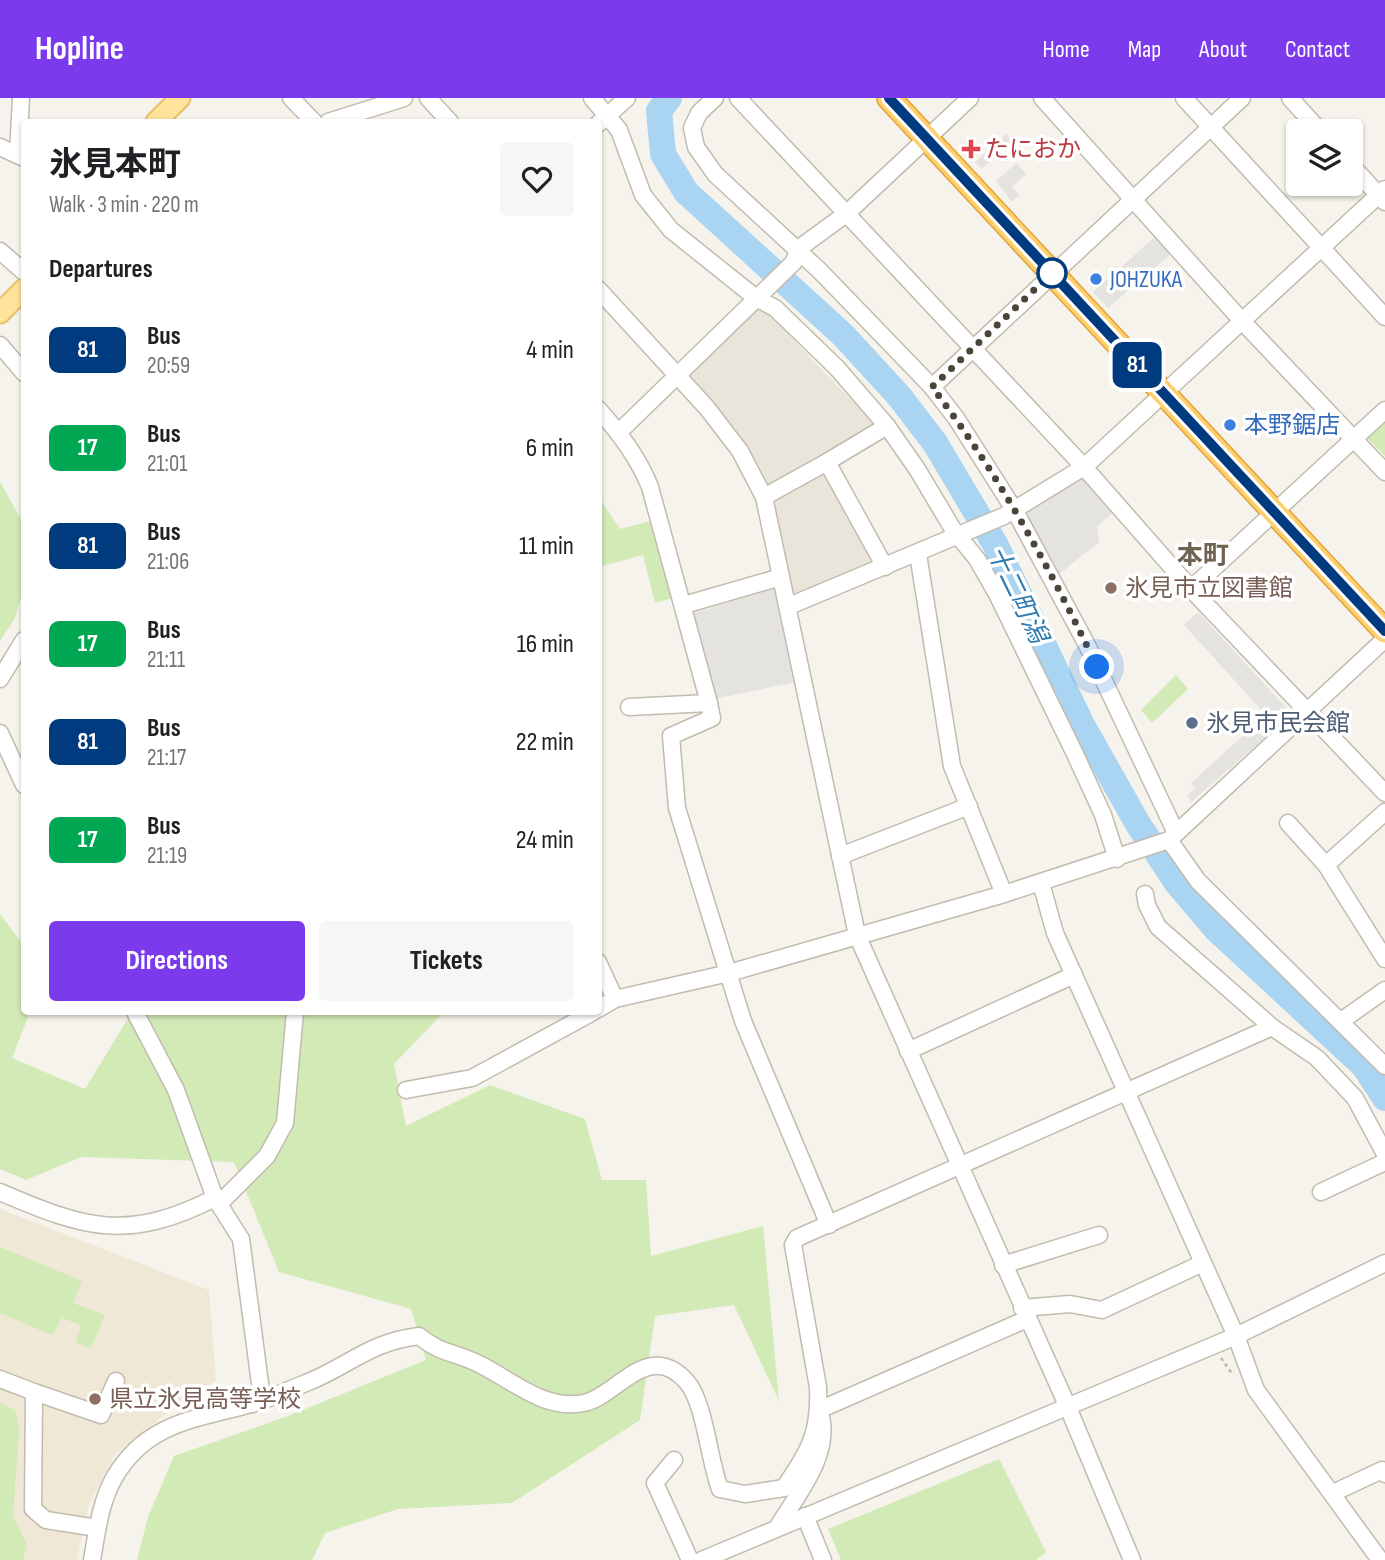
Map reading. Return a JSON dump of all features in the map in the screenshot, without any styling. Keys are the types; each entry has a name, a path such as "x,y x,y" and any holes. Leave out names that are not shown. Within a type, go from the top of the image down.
{"highway":[{"path":"889,98 1385,631"}],"main road":[{"path":"159,119 180,98"},
{"path":"0,313 21,292"}],"street":[{"path":"0,147 21,156 21,98"},
{"path":"291,98 311,119"},
{"path":"338,119 404,98"},
{"path":"428,98 447,119"},
{"path":"592,98 603,119 627,147 643,195 664,221 699,254 775,307 837,368 887,426 977,559 1030,660 1103,815 1120,858"},
{"path":"603,119 627,98"},
{"path":"715,98 699,113 692,128 696,147 715,174 932,387 956,418 1087,645 1173,836 1198,881 1385,1066"},
{"path":"738,98 1084,467 1191,589 1385,793"},
{"path":"619,432 796,256 846,214 970,98"},
{"path":"1042,98 1242,321 1385,472"},
{"path":"1184,98 1385,317"},
{"path":"932,387 1242,98"},
{"path":"1290,98 1309,119"},
{"path":"789,606 918,554 1010,513 1084,467 1322,247 1383,196 1363,177"},
{"path":"0,251 21,269"},
{"path":"602,293 708,408 740,451 764,498 857,935 1067,1405 1132,1560"},
{"path":"0,345 21,370"},
{"path":"1191,589 1385,410"},
{"path":"602,413 619,432 642,467 650,487 712,718 671,736 677,808 747,1033 829,1225"},
{"path":"764,498 887,426"},
{"path":"827,461 885,567"},
{"path":"918,554 952,766 1003,894"},
{"path":"684,606 781,578"},
{"path":"602,1007 615,999 729,973 1041,883 1120,858 1173,836 1385,639"},
{"path":"0,679 21,644"},
{"path":"629,707 709,703"},
{"path":"0,733 21,778"},
{"path":"840,856 969,806"},
{"path":"1326,865 1385,812"},
{"path":"1288,823 1326,865 1385,959"},
{"path":"1041,883 1055,933 1236,1336 1256,1391 1380,1560"},
{"path":"1145,894 1147,905 1158,927 1272,1027 1317,1058 1355,1098 1385,1154"},
{"path":"602,971 615,999"},
{"path":"908,1051 1074,975"},
{"path":"1341,1021 1385,990"},
{"path":"137,1015 176,1090 217,1201 241,1239 261,1391 252,1404"},
{"path":"0,1192 100,1227 137,1225 217,1201 267,1156 285,1123 295,1015"},
{"path":"406,1090 472,1078 588,1015"},
{"path":"92,1560 97,1528 115,1477 141,1446 167,1427 200,1415 252,1404 311,1381 392,1339 419,1336 436,1350 479,1364 540,1398 562,1403 586,1403 629,1375 663,1366 676,1371 690,1385 720,1489 745,1494 783,1488 815,1436 819,1410 818,1387 793,1245 797,1238 1272,1027"},
{"path":"1321,1192 1385,1162"},
{"path":"1003,1265 1099,1235"},
{"path":"819,1410 1025,1314 1069,1304 1102,1310 1203,1263"},
{"path":"702,1560 1236,1336 1385,1263"},
{"path":"0,1379 101,1415 116,1381"},
{"path":"34,1392 33,1509 46,1520 97,1528"},
{"path":"777,1528 821,1450 824,1425 819,1410"},
{"path":"674,1460 655,1483 690,1560"},
{"path":"1333,1493 1382,1470 1385,1474"},
{"path":"805,1516 823,1560"}],"shaded area":[{"path":"1006,134 1012,141 982,169 975,162"},
{"path":"1016,163 1026,174 1012,187 1019,195 1012,202 996,181"},
{"path":"1156,236 1172,253 1108,308 1093,292"},
{"path":"760,305 878,428 768,493 688,378"},
{"path":"825,465 880,566 793,602 768,498"},
{"path":"1085,475 1116,510 1097,526 1099,542 1057,576 1022,511"},
{"path":"775,588 796,682 714,699 691,614"},
{"path":"1198,612 1292,714 1191,802 1187,796 1195,788 1191,783 1266,715 1184,625"},
{"name":"県立氷見高等学校","path":"0,1209 209,1290 216,1381 163,1416 115,1454 89,1505 77,1560 0,1560"}],"green space":[{"path":"1385,419 1385,456 1366,437"},
{"path":"0,482 21,519 21,597 15,618 0,641"},
{"path":"602,502 620,529 651,521 676,597 655,603 643,555 602,566"},
{"path":"1176,675 1188,689 1152,723 1141,710"},
{"path":"0,914 21,942 21,1015 29,1015 12,1058 85,1089 130,1015 441,1015 394,1064 406,1126 490,1085 585,1119 602,1180 646,1180 651,1256 763,1226 779,1401 734,1305 655,1316 640,1420 512,1503 398,1509 325,1533 312,1560 137,1560 148,1517 174,1456 288,1416 426,1360 411,1309 279,1272 234,1162 81,1157 26,1180 0,1169"},
{"path":"0,1247 82,1281 73,1303 105,1315 91,1348 76,1343 81,1325 62,1318 52,1335 0,1313"},
{"path":"0,1403 16,1410 19,1431 13,1516 27,1545 23,1560 0,1560"},
{"path":"999,1459 1046,1552 1036,1560 841,1560 828,1529"}],"waterway":[{"name":"十二町潟","path":"669,98 659,111 663,154 686,192 843,335 899,396 935,443 995,544 1082,725 1138,824 1177,883 1217,930 1364,1066 1385,1098"}],"bus line":[{"name":"81","path":"889,98 1385,631"}],"place":[{"name":"たにおか","path":"971,149"},
{"name":"JOHZUKA","path":"1096,279"},
{"name":"本野鋸店","path":"1230,425"},
{"name":"氷見市立図書館","path":"1111,588"},
{"name":"氷見市民会館","path":"1192,723"},
{"name":"県立氷見高等学校","path":"95,1399"}],"district":[{"name":"本町","path":"1203,555"}],"route":[{"path":"1052,273 932,387 956,418 1015,511 1097,667"}]}
